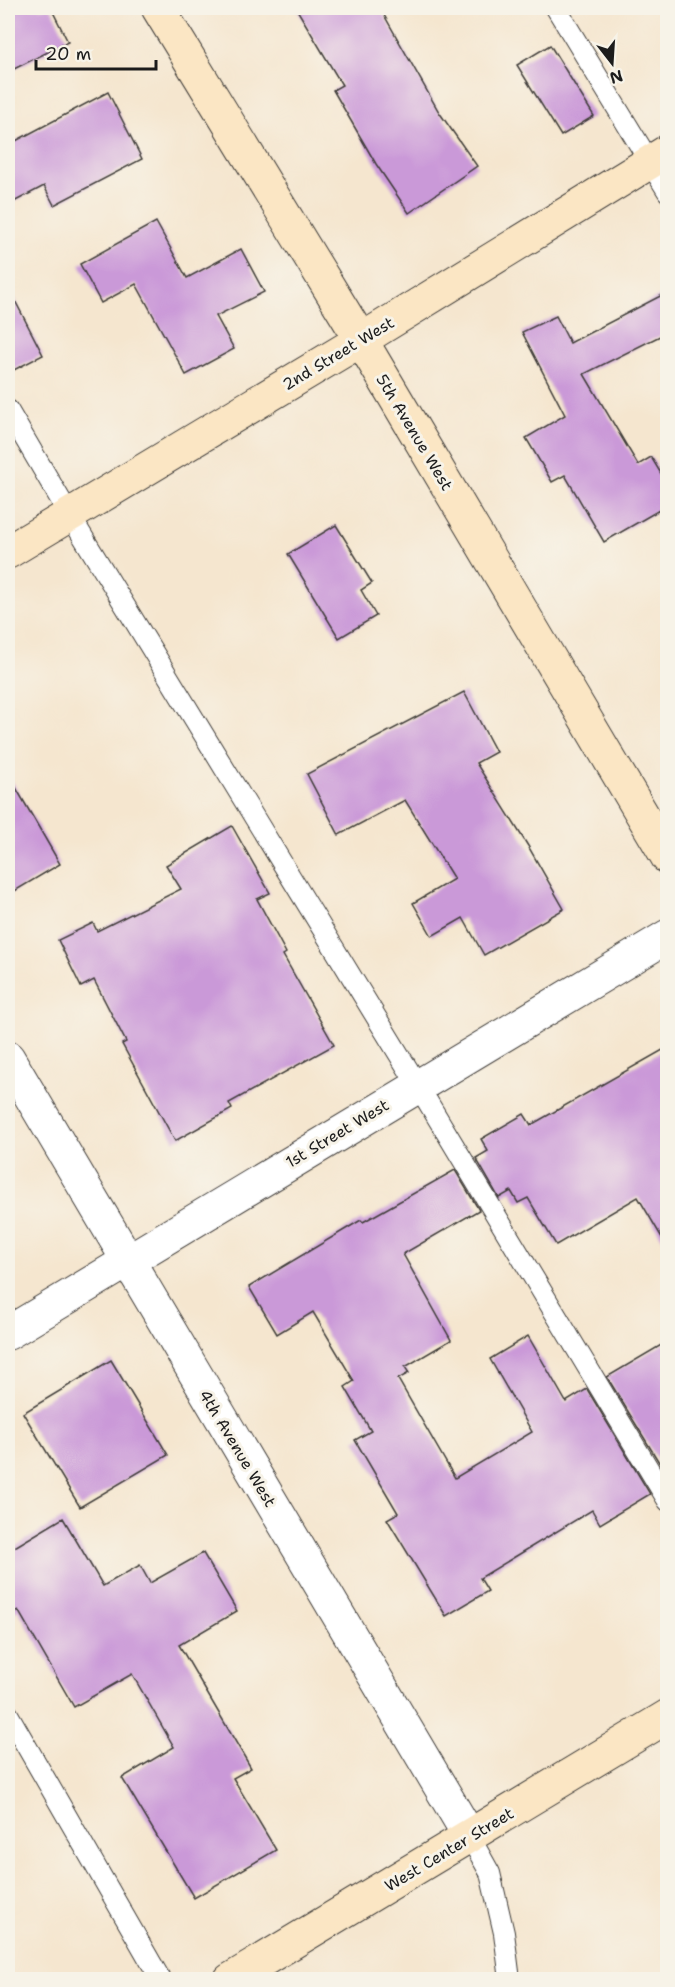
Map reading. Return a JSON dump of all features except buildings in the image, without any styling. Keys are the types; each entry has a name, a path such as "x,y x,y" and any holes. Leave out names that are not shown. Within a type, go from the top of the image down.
{"street":[{"name":"5th Avenue West","path":"158,8 361,340 668,858"},
{"name":"2nd Street West","path":"8,552 361,340 659,157"},
{"name":"1st Street West","path":"8,1333 417,1084 668,936"},
{"name":"4th Avenue West","path":"8,1058 470,1837"},
{"name":"West Center Street","path":"230,1980 668,1716"}],"lane":[{"path":"556,8 659,157 668,192"},
{"path":"8,410 668,1501"},
{"path":"8,1714 161,1980"},
{"path":"470,1837 490,1873 504,1933 510,1980"}]}
